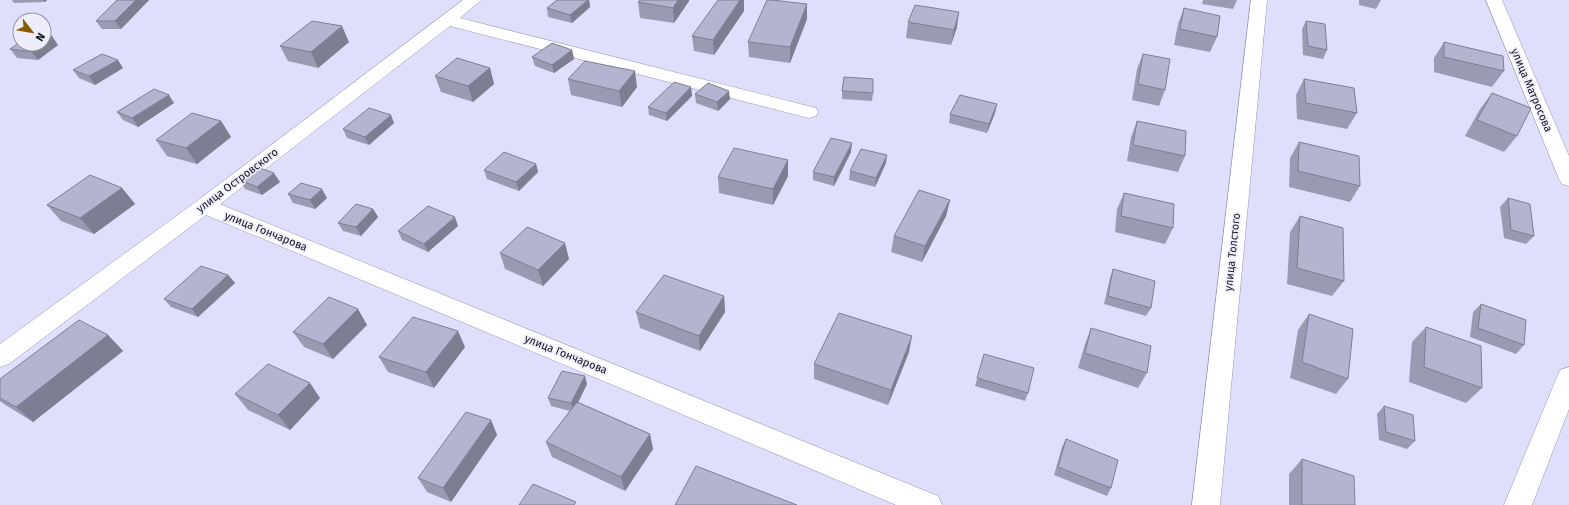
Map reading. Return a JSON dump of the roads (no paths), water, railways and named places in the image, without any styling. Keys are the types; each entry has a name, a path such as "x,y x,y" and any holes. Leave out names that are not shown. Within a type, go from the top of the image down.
{"street":[{"name":"улица Островского","path":"0,357 204,206 472,0"},
{"name":"улица Толстого","path":"1206,505 1259,0"},
{"name":"улица Матросова","path":"1494,0 1569,179"},
{"path":"447,20 809,112"},
{"name":"улица Гончарова","path":"204,206 654,390 928,505"},
{"path":"1518,505 1569,377"}]}
